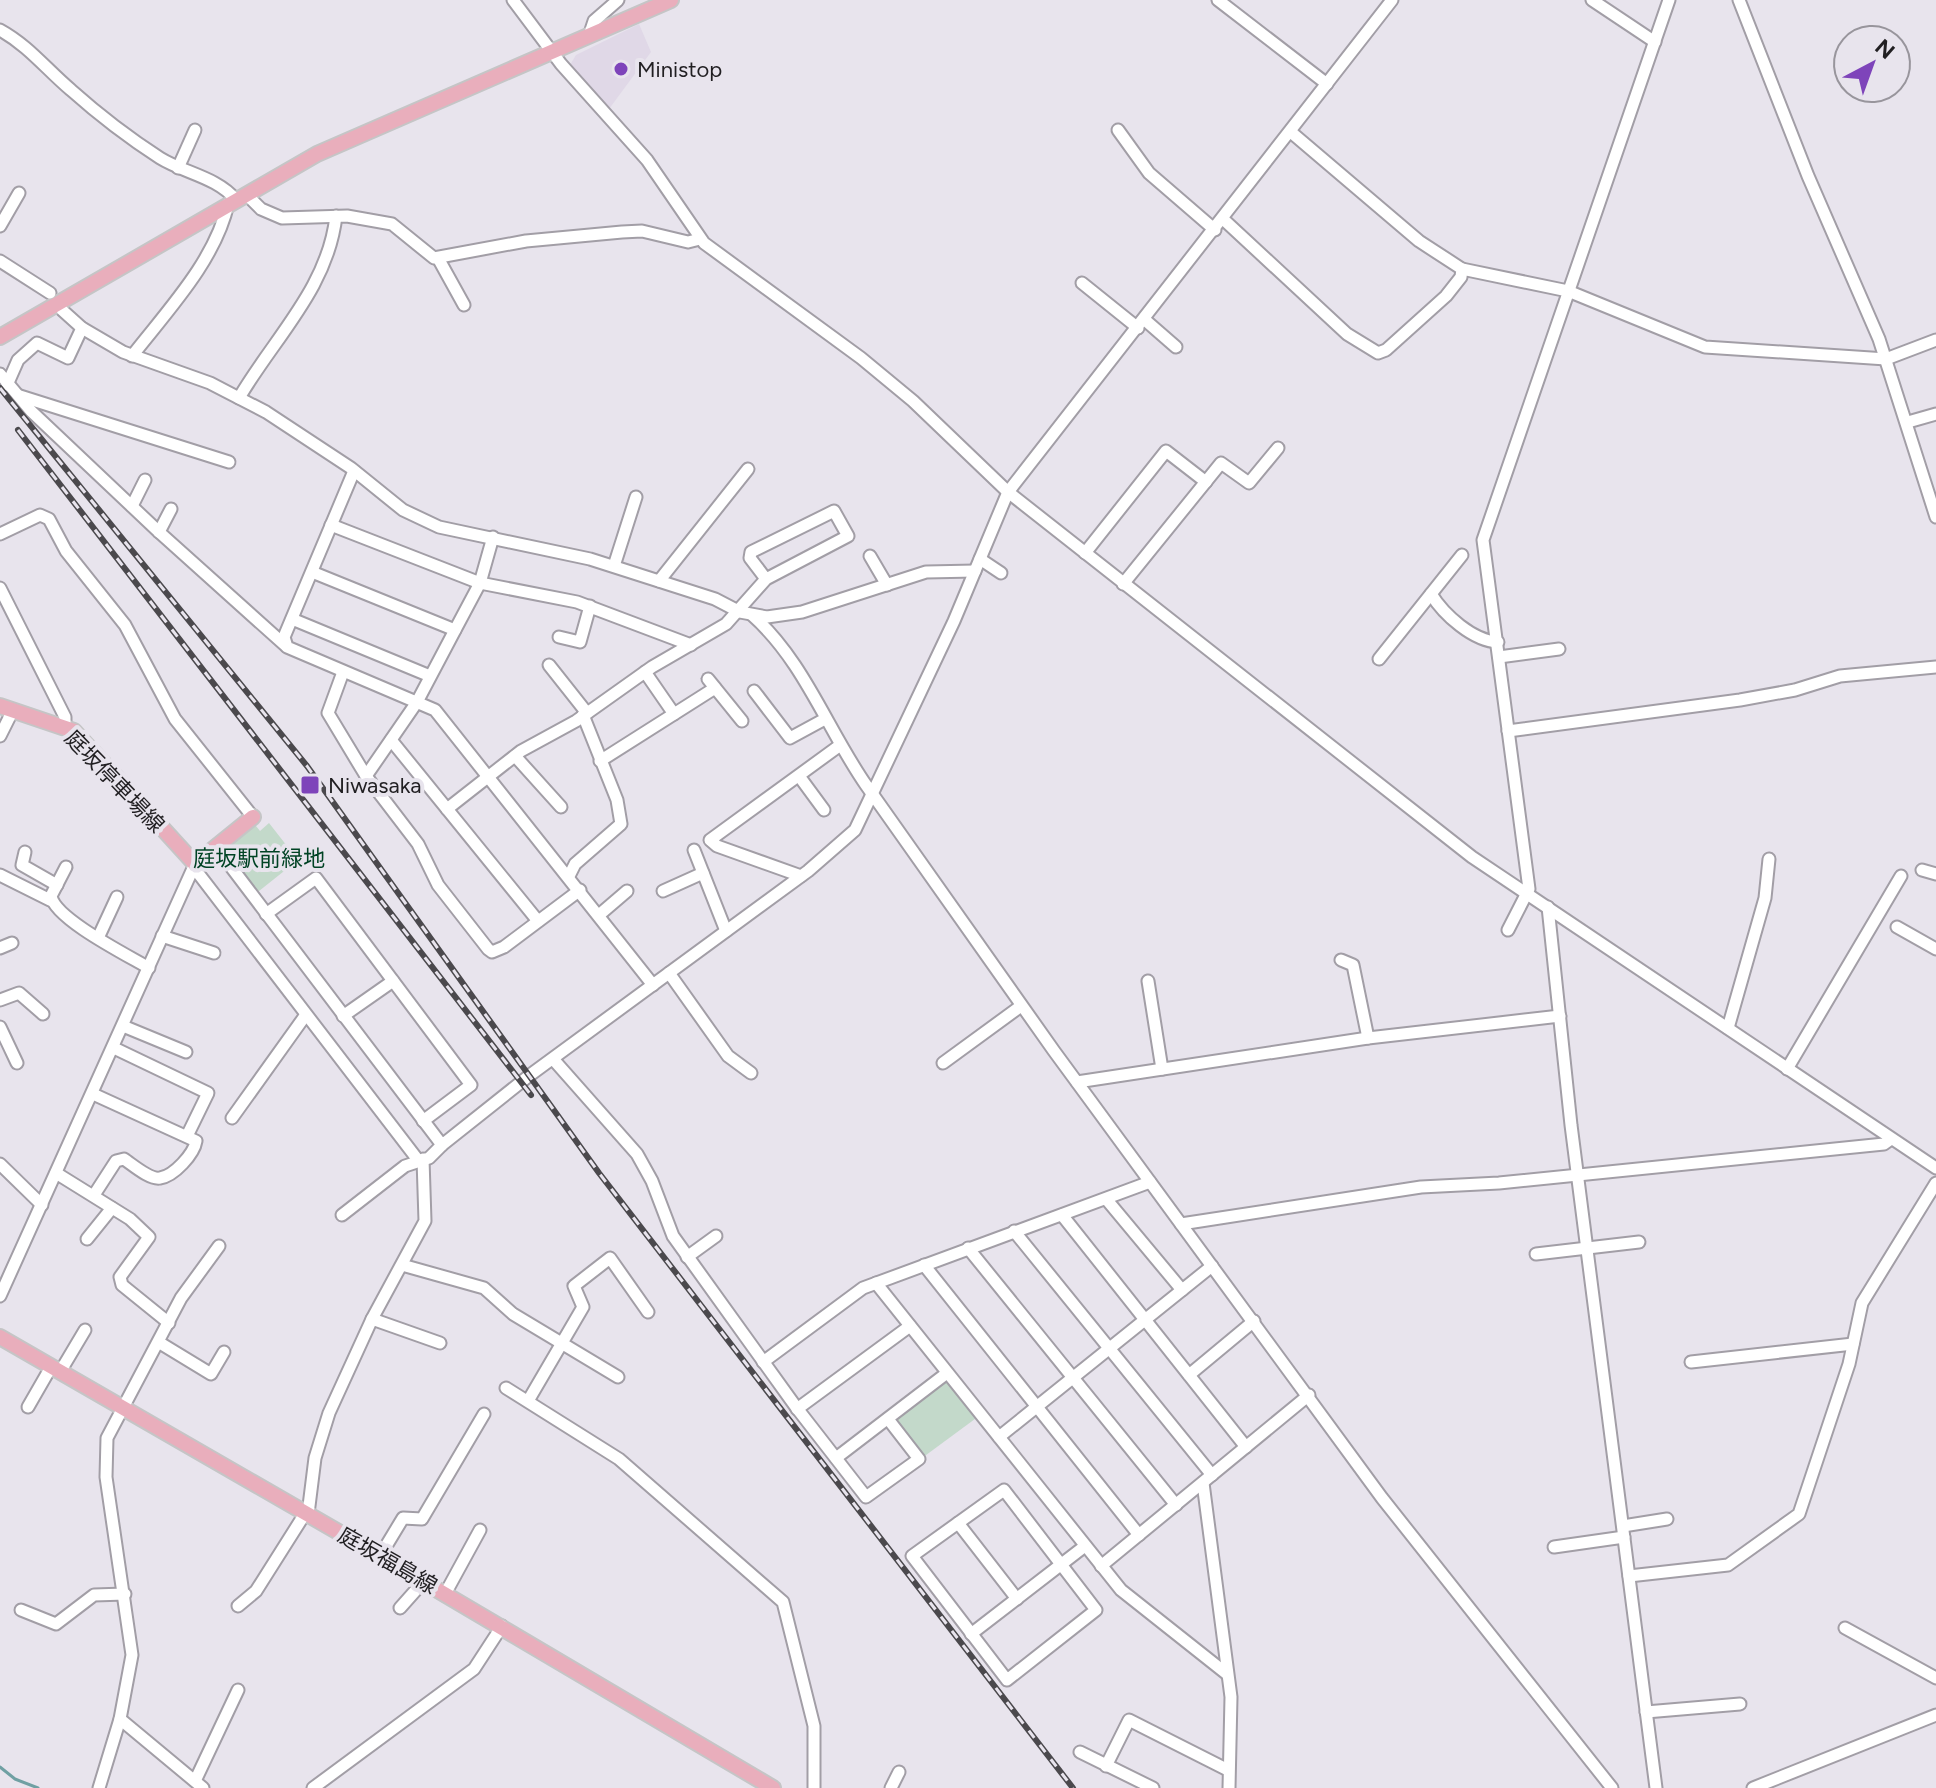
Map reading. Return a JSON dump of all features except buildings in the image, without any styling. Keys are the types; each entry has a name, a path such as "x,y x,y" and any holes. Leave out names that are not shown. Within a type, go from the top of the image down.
{"main road":[{"path":"0,337 317,154 671,0"},
{"name":"庭坂停車場線","path":"7,708 74,731 195,864"},
{"path":"195,864 253,817"},
{"name":"庭坂福島線","path":"0,1337 502,1626 773,1788"}],"street":[{"path":"513,0 553,52 647,160 700,239 872,367 913,401 1008,492 1432,828 1936,1168"},
{"path":"589,36 594,21 618,0"},
{"path":"1218,0 1327,84"},
{"path":"342,1215 405,1166 442,1145 801,876 855,830 978,565 1008,492 1292,133 1392,0"},
{"path":"1592,0 1655,42"},
{"path":"1508,930 1528,893 1483,540 1485,528 1669,0"},
{"path":"1739,0 1886,359 1936,517"},
{"path":"0,30 31,50 71,91 115,127 178,168 205,178 236,199 274,217 297,220 336,216 392,224 438,258 464,305"},
{"path":"178,168 195,130"},
{"path":"1118,130 1149,173 1215,230"},
{"path":"1292,133 1419,241 1462,269 1568,291 1705,347 1886,359 1936,340"},
{"path":"0,226 19,193"},
{"path":"132,356 187,285 236,199"},
{"path":"239,398 307,298 330,247 336,216"},
{"path":"1223,219 1347,334 1378,353 1386,350 1446,296 1461,277 1462,269"},
{"path":"438,258 514,243 622,232 642,231 688,242 700,239"},
{"path":"0,261 50,293"},
{"path":"1082,283 1176,347"},
{"path":"62,310 82,328 132,356 210,383 239,398 354,471 403,510 431,524 614,566 715,599 740,612 785,617 936,570 978,565 1001,573"},
{"path":"11,390 18,360 37,343 68,358 82,328"},
{"path":"0,374 11,390 159,532 287,647 435,710 653,985"},
{"path":"11,390 229,462"},
{"path":"1908,422 1936,414"},
{"path":"1123,584 1221,463 1249,483 1278,448"},
{"path":"1085,553 1166,451 1206,482"},
{"path":"659,581 748,469"},
{"path":"287,647 284,637 354,471"},
{"path":"132,506 145,480"},
{"path":"614,566 636,497"},
{"path":"159,532 171,509"},
{"path":"447,809 515,756 740,612 766,579 848,536 834,511 751,552 750,558 766,579"},
{"path":"0,534 40,515 49,519 66,551 125,625 175,719 253,817"},
{"path":"331,525 480,583 590,606 691,645"},
{"path":"366,776 417,702 480,583 493,537"},
{"path":"1379,659 1462,555"},
{"path":"870,556 887,585"},
{"path":"312,572 455,630"},
{"path":"0,588 65,717 65,727"},
{"path":"1431,594 1466,628 1483,639 1498,642"},
{"path":"559,637 580,642 590,606"},
{"path":"752,615 787,652 839,746 872,795 1150,1182 1382,1498 1612,1788"},
{"path":"292,619 430,676"},
{"path":"1499,657 1559,649"},
{"path":"549,665 585,714 617,800 621,824 575,864 569,876"},
{"path":"1508,731 1740,700 1795,690 1840,676 1936,667"},
{"path":"343,672 328,713 366,776 418,844 438,885 488,949 492,952 501,949 580,890"},
{"path":"645,672 674,714"},
{"path":"600,761 674,714 711,684 742,721"},
{"path":"754,691 790,738 825,719"},
{"path":"0,736 7,708"},
{"path":"391,740 538,921"},
{"path":"801,876 717,846 710,840 839,746"},
{"path":"515,756 561,807"},
{"path":"799,776 824,810"},
{"path":"216,847 442,1145"},
{"path":"694,850 726,931"},
{"path":"25,852 22,865 57,885"},
{"path":"1728,1028 1765,898 1769,859"},
{"path":"0,1296 195,864"},
{"path":"195,864 198,873 305,1016 420,1160 425,1221 372,1319 322,1434 307,1513 266,1578 250,1599 238,1606"},
{"path":"50,900 66,867"},
{"path":"1922,870 1936,874"},
{"path":"663,891 703,873"},
{"path":"0,875 50,900 98,938 149,968"},
{"path":"1787,1069 1901,876"},
{"path":"266,914 316,878 471,1085 423,1121"},
{"path":"599,915 627,891"},
{"path":"98,938 117,897"},
{"path":"1548,907 1587,1248 1656,1788"},
{"path":"1897,927 1936,949"},
{"path":"162,936 214,953"},
{"path":"0,948 12,943"},
{"path":"1341,960 1353,965 1368,1038"},
{"path":"669,973 728,1056 751,1073"},
{"path":"343,1016 393,981"},
{"path":"1148,981 1162,1069"},
{"path":"0,1000 19,993 43,1014"},
{"path":"943,1063 1021,1006"},
{"path":"232,1118 305,1016"},
{"path":"1077,1082 1368,1038 1560,1016"},
{"path":"123,1026 186,1052"},
{"path":"0,1027 17,1063"},
{"path":"114,1048 208,1093 187,1136"},
{"path":"553,1059 637,1154 652,1181 673,1236 687,1257 797,1409 866,1497 919,1459 888,1419"},
{"path":"93,1094 196,1141 196,1147 185,1161 162,1178 154,1178 121,1159 94,1195"},
{"path":"1181,1224 1421,1187 1884,1144 1891,1139"},
{"path":"0,1164 42,1205"},
{"path":"56,1173 94,1195 149,1237 120,1277 122,1285 169,1323"},
{"path":"763,1362 837,1304 876,1283 1150,1182"},
{"path":"1629,1576 1728,1565 1799,1514 1806,1500 1866,1296 1936,1183"},
{"path":"1107,1200 1182,1290"},
{"path":"87,1239 112,1208"},
{"path":"1062,1215 1246,1447"},
{"path":"1014,1231 1208,1479 1231,1697 1229,1788"},
{"path":"687,1257 716,1236"},
{"path":"1536,1254 1639,1242"},
{"path":"99,1788 120,1719 132,1655 104,1460 108,1432 160,1343 181,1298 219,1246"},
{"path":"968,1248 1176,1505"},
{"path":"528,1401 583,1307 574,1286 610,1258 648,1312"},
{"path":"402,1265 484,1288 513,1314 618,1377"},
{"path":"924,1265 1139,1535"},
{"path":"999,1437 1212,1266"},
{"path":"876,1283 1129,1598 1227,1674"},
{"path":"372,1319 440,1343"},
{"path":"1189,1375 1254,1321"},
{"path":"797,1409 910,1326"},
{"path":"28,1407 85,1330"},
{"path":"160,1343 211,1374 224,1352"},
{"path":"1691,1362 1853,1344"},
{"path":"836,1458 947,1373"},
{"path":"506,1388 619,1459 783,1602 814,1726 814,1788"},
{"path":"1101,1566 1309,1395"},
{"path":"380,1556 403,1518 422,1519 484,1414"},
{"path":"1004,1490 1096,1610 1007,1680 912,1556 958,1523 1004,1490"},
{"path":"1554,1547 1667,1519"},
{"path":"958,1523 1017,1599"},
{"path":"445,1594 480,1530"},
{"path":"971,1634 1085,1546"},
{"path":"400,1608 424,1581"},
{"path":"21,1610 56,1624 94,1595 125,1594"},
{"path":"313,1788 474,1669 502,1626"},
{"path":"1845,1628 1936,1678"},
{"path":"120,1719 200,1786 238,1690"},
{"path":"1646,1712 1740,1704"},
{"path":"1753,1788 1936,1715"},
{"path":"1106,1766 1129,1720 1228,1770"},
{"path":"1080,1752 1153,1788"},
{"path":"891,1788 899,1772"}],"shaded area":[{"path":"639,24 651,52 609,109 570,65 576,55"}],"green space":[{"name":"庭坂駅前緑地","path":"252,821 260,831 269,823 298,860 254,895 220,848"},
{"path":"947,1377 979,1416 922,1458 891,1419"}],"waterway":[{"path":"0,1767 15,1779 38,1788"}],"railway":[{"path":"0,388 307,766 599,1173 1073,1788"},
{"path":"18,430 531,1095"}],"place":[{"name":"Ministop","path":"621,69"},
{"name":"Niwasaka","path":"310,785"}]}
